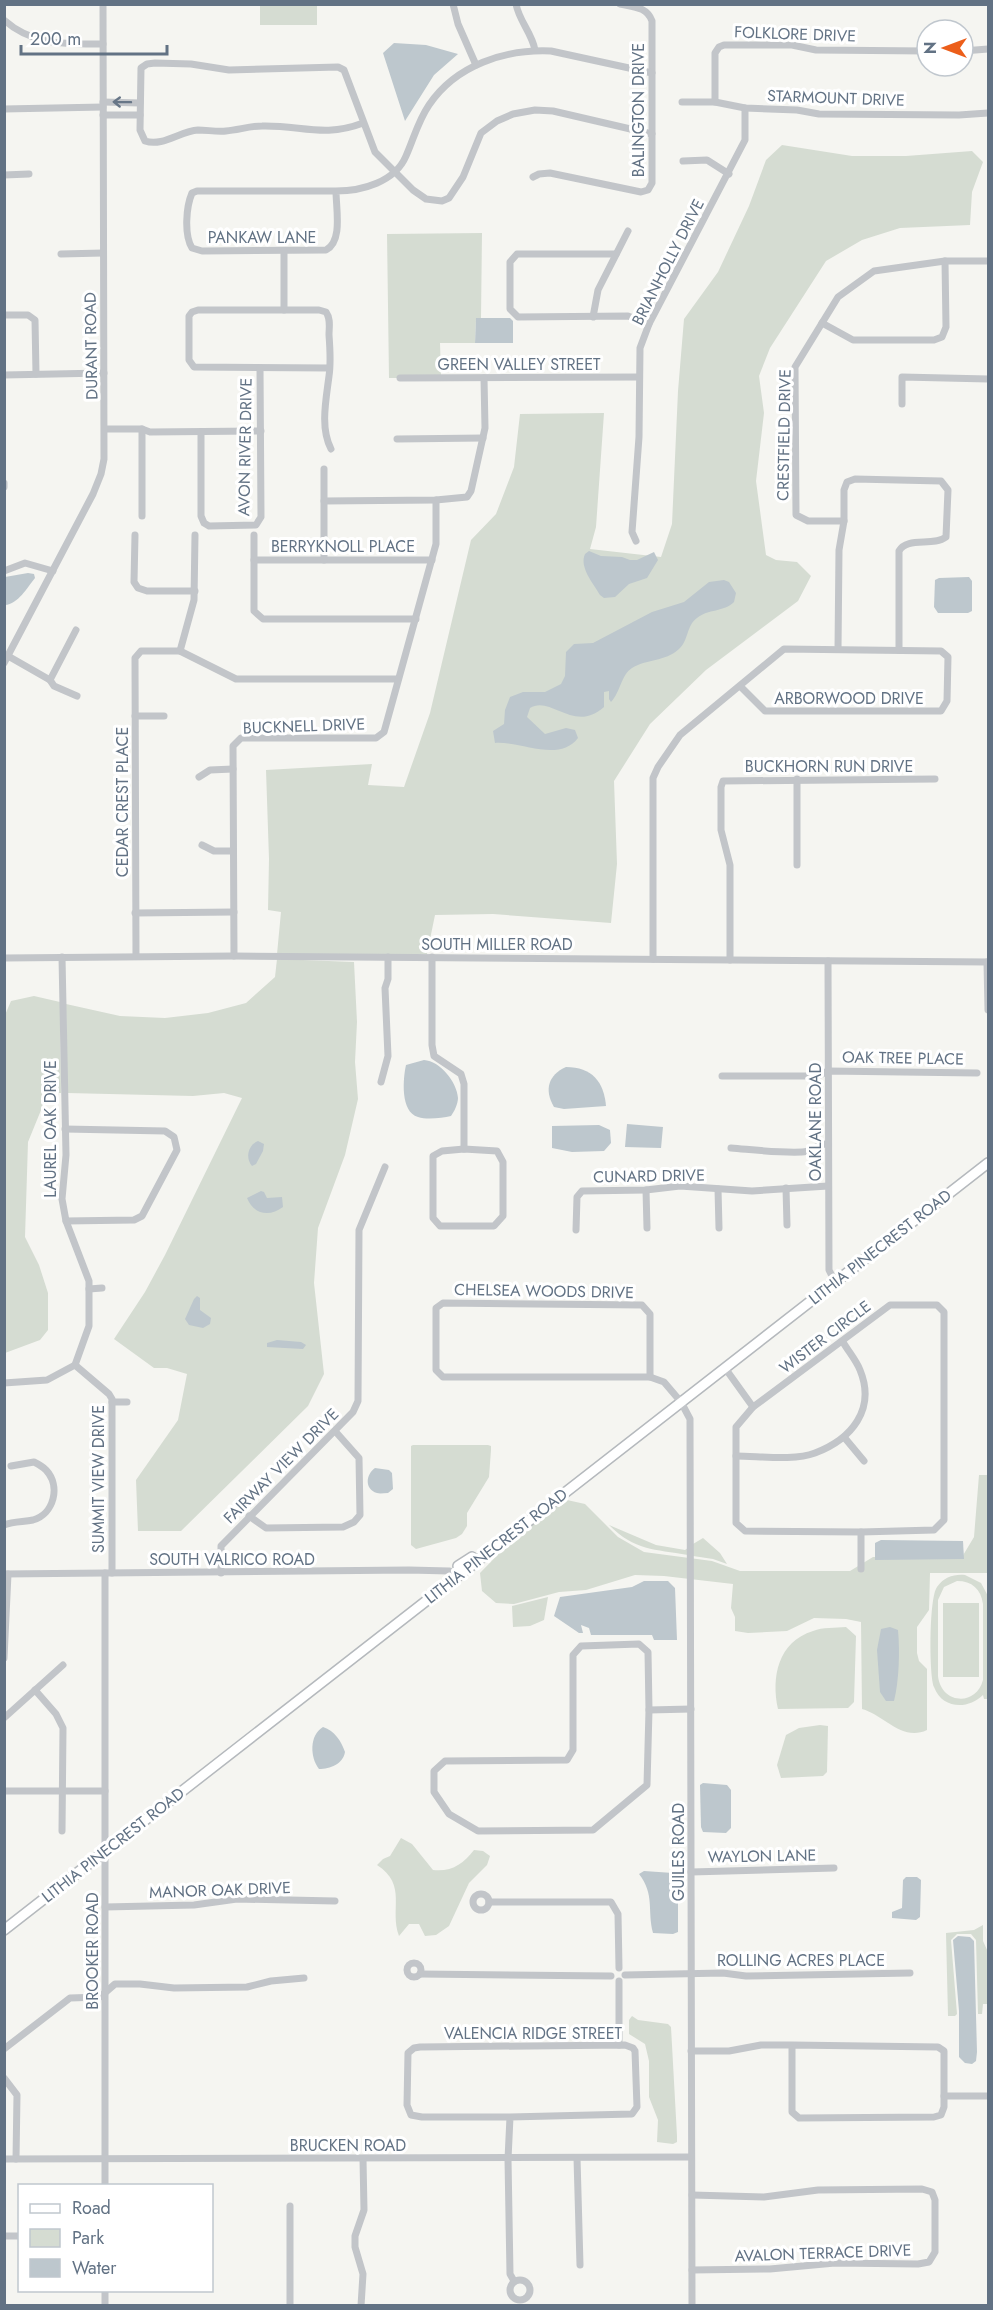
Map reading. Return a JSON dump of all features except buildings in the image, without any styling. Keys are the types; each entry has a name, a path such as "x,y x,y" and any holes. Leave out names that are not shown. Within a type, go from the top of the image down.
{"main road":[{"name":"LITHIA PINECREST ROAD","path":"4,1930 459,1570 526,1522 988,1163"}],"street":[{"name":"DURANT ROAD","path":"6,659 97,484 104,459 103,4"},
{"path":"453,4 458,24 476,64"},
{"path":"516,4 518,15 533,40 535,50"},
{"name":"BALINGTON DRIVE","path":"533,177 550,173 641,192 648,190 652,183 652,21 649,12 620,4"},
{"path":"4,20 16,30 37,40 56,44 103,44"},
{"name":"FOLKLORE DRIVE","path":"715,102 715,53 718,47 724,45 792,45 816,50 915,51"},
{"name":"PANKAW LANE","path":"336,191 336,240 332,247 326,250 202,250 192,248 188,242 188,202 192,193 197,191 336,191 366,188 381,182 394,172 405,158 420,120 430,103 450,81 476,64 503,55 535,50 564,53 652,73"},
{"path":"363,123 346,130 329,132 261,126 225,131 198,130 182,132 158,142 149,142 145,141 140,130 141,68 147,64 191,64 229,70 338,66 345,70 375,152 394,172 426,199 442,201 449,198 463,177 481,133 497,121 513,114 535,110 553,111 652,134"},
{"name":"STARMOUNT DRIVE","path":"682,102 715,102 746,108 797,110 819,114 959,116 988,113"},
{"path":"4,109 103,108 140,103"},
{"path":"103,108 140,115"},
{"name":"BRIANHOLLY DRIVE","path":"636,541 632,532 639,426 640,348 650,324 746,140 746,108"},
{"path":"683,160 707,160 729,174"},
{"path":"4,175 29,174"},
{"path":"593,317 598,290 628,231"},
{"path":"284,251 284,310"},
{"path":"61,254 103,253"},
{"path":"616,254 517,254 510,262 510,309 518,317 628,316 650,324"},
{"path":"822,323 853,340 934,340 942,337 946,327 945,261"},
{"name":"CRESTFIELD DRIVE","path":"844,521 808,521 796,515 795,367 838,297 874,272 945,261 988,261"},
{"path":"330,368 194,367 189,360 189,316 198,310 320,310 328,316 330,368 326,393 326,439 331,449"},
{"path":"4,315 28,315 35,320 36,374"},
{"name":"AVON RIVER DRIVE","path":"201,432 201,516 204,522 209,526 250,527 256,525 261,517 261,369"},
{"path":"4,375 104,373"},
{"name":"GREEN VALLEY STREET","path":"400,378 639,377"},
{"path":"902,405 902,377 988,379"},
{"path":"324,501 436,501 467,497 471,490 483,438 484,378"},
{"path":"639,426 648,426"},
{"path":"105,429 142,429 150,432 261,431"},
{"path":"142,429 142,516"},
{"path":"397,439 483,438"},
{"path":"324,469 324,560"},
{"path":"838,649 839,550 844,521 844,490 850,480 937,480 947,486 946,537 939,542 906,544 899,551 899,650"},
{"name":"BUCKNELL DRIVE","path":"234,956 233,746 241,738 376,738 384,732 436,544 436,501"},
{"path":"135,535 134,582 138,588 147,591 195,591"},
{"path":"195,535 195,591 180,651 236,680 398,679"},
{"path":"254,535 254,611 263,619 416,619"},
{"name":"BERRYKNOLL PLACE","path":"254,560 432,560"},
{"path":"4,571 25,563 53,571"},
{"path":"50,680 76,630"},
{"name":"ARBORWOOD DRIVE","path":"653,959 653,778 680,735 784,650 941,651 948,657 947,701 941,711 765,711 740,686"},
{"name":"CEDAR CREST PLACE","path":"135,956 135,658 141,651 180,651"},
{"path":"6,659 77,696"},
{"path":"135,716 164,716"},
{"path":"199,777 210,770 233,770"},
{"path":"797,779 797,865"},
{"name":"BUCKHORN RUN DRIVE","path":"730,960 730,865 721,830 723,781 935,779"},
{"path":"202,845 214,851 233,850"},
{"path":"135,913 234,912"},
{"name":"SOUTH MILLER ROAD","path":"4,958 234,956 988,962"},
{"name":"LAUREL OAK DRIVE","path":"62,957 66,1155 62,1199 66,1221 89,1289 89,1326 75,1365"},
{"path":"381,1082 388,1056 385,988 388,979 388,957"},
{"path":"432,957 432,1045 434,1056 461,1074 464,1084 464,1149"},
{"name":"OAKLANE ROAD","path":"828,961 829,1270 835,1282"},
{"path":"988,962 988,1010"},
{"name":"OAK TREE PLACE","path":"722,1076 818,1076 828,1071 977,1073"},
{"path":"65,1129 165,1131 174,1137 177,1150 142,1216 134,1220 66,1221"},
{"path":"731,1148 766,1152 805,1152 816,1145 828,1144"},
{"path":"464,1149 498,1151 503,1162 503,1216 494,1226 440,1226 433,1218 433,1156 442,1151 464,1149"},
{"name":"FAIRWAY VIEW DRIVE","path":"221,1573 221,1546 353,1412 358,1401 359,1230 385,1167"},
{"name":"CUNARD DRIVE","path":"576,1230 577,1197 582,1191 646,1190 680,1186 752,1191 828,1186"},
{"path":"786,1188 787,1225"},
{"path":"718,1189 719,1228"},
{"path":"646,1190 647,1228"},
{"path":"89,1289 102,1288"},
{"name":"CHELSEA WOODS DRIVE","path":"443,1303 642,1305 650,1314 650,1377 443,1377 436,1370 436,1308 443,1303"},
{"name":"WISTER CIRCLE","path":"890,1305 937,1305 944,1312 944,1520 934,1530 745,1531 736,1523 736,1427 753,1407 890,1305"},
{"path":"736,1456 798,1456 815,1453 844,1437 863,1413 866,1395 860,1369 843,1342"},
{"path":"4,1383 47,1380 75,1365"},
{"name":"SUMMIT VIEW DRIVE","path":"75,1365 109,1394 112,1402 108,1573"},
{"path":"725,1368 753,1407"},
{"path":"650,1377 664,1382 681,1402"},
{"path":"112,1402 127,1402"},
{"name":"GUILES ROAD","path":"681,1402 690,1419 692,2306"},
{"path":"249,1516 266,1528 343,1527 354,1522 360,1515 359,1458 334,1431"},
{"path":"844,1437 864,1461"},
{"path":"4,1525 11,1522 34,1520 47,1511 55,1496 53,1480 46,1470 34,1462 11,1466"},
{"path":"861,1532 861,1569"},
{"name":"SOUTH VALRICO ROAD","path":"6,1574 409,1570 449,1572 459,1570"},
{"name":"BROOKER ROAD","path":"105,2184 105,1791 108,1573"},
{"path":"4,1658 7,1628 6,1574"},
{"path":"639,1644 648,1652 649,1710 647,1785 593,1830 478,1831 449,1814 434,1792 434,1771 445,1761 567,1760 573,1750 573,1655 580,1646 639,1644"},
{"path":"4,1718 63,1665"},
{"path":"35,1690 57,1714 63,1728 62,1831"},
{"path":"649,1710 691,1709"},
{"path":"4,1791 105,1791"},
{"name":"WAYLON LANE","path":"691,1872 834,1868"},
{"name":"MANOR OAK DRIVE","path":"105,1907 194,1905 237,1899 335,1901"},
{"path":"489,1902 611,1902 618,1914 619,1968 625,1975 619,1981 619,2045"},
{"path":"611,1976 613,1970 619,1968"},
{"name":"ROLLING ACRES PLACE","path":"625,1975 723,1973 746,1976 910,1973"},
{"path":"420,1974 611,1976 619,1981"},
{"path":"4,2049 70,1998 100,1997 115,1984 140,1983 174,1988 247,1987 270,1981 304,1978"},
{"name":"VALENCIA RIDGE STREET","path":"619,2045 629,2046 635,2052 637,2107 632,2114 510,2117 411,2115 407,2105 408,2053 420,2047 619,2045"},
{"path":"691,2051 729,2051 761,2045 792,2045 938,2047 944,2051 944,2107 941,2115 934,2117 799,2118 792,2112 792,2045"},
{"path":"4,2078 17,2095 16,2159"},
{"path":"944,2096 988,2096"},
{"path":"510,2117 508,2159 510,2274 514,2281"},
{"name":"BRUCKEN ROAD","path":"4,2159 691,2157"},
{"path":"576,2158 580,2265"},
{"path":"361,2306 363,2274 355,2247 355,2236 364,2210 363,2159"},
{"name":"AVALON TERRACE DRIVE","path":"692,2195 764,2197 818,2190 922,2189 932,2192 935,2200 935,2252 929,2262 918,2264 835,2263 770,2269 692,2270"},
{"path":"290,2206 290,2306"}],"green space":[{"path":"260,5 317,5 317,25 260,25"},
{"path":"782,145 852,156 906,156 972,151 983,162 972,192 970,225 900,228 862,240 826,261 770,348 759,376 764,413 756,481 766,555 776,560 797,562 811,576 798,601 706,670 650,724 614,781 617,864 611,923 493,914 435,915 427,954 277,954 281,912 268,910 266,770 372,764 368,785 404,787 430,713 471,540 496,514 514,467 520,414 604,413 596,527 590,549 661,557 672,524 684,319 718,272 749,206 766,160"},
{"path":"482,233 481,318 476,319 475,343 440,343 441,376 389,378 387,234"},
{"path":"277,959 354,962 357,1022 355,1062 358,1099 345,1155 318,1228 314,1283 324,1374 308,1406 181,1531 138,1531 136,1480 178,1420 187,1374 167,1368 154,1368 114,1339 145,1292 165,1255 242,1098 224,1093 193,1096 67,1093 66,1004 120,1016 165,1018 208,1013 246,1003 275,977"},
{"path":"34,996 60,1002 61,1093 48,1093 28,1142 25,1237 39,1265 48,1293 48,1330 40,1340 5,1353 5,1015 11,1001"},
{"path":"411,1446 491,1446 489,1477 467,1513 467,1526 462,1534 456,1538 416,1549 411,1545"},
{"path":"979,1475 988,1475 988,1573 930,1573 929,1610 917,1627 917,1653 919,1661 927,1669 927,1730 918,1733 901,1730 862,1709 861,1622 814,1618 787,1631 748,1633 735,1631 735,1617 731,1608 733,1584 664,1576 635,1575 586,1590 559,1592 514,1604 496,1603 482,1591 480,1573 523,1529 567,1500 585,1504 618,1537 644,1552 712,1561 740,1571 850,1571 873,1557 962,1557 974,1537"},
{"path":"609,1525 656,1545 685,1550 688,1548 688,1555 646,1548 618,1534"},
{"path":"703,1538 720,1553 727,1564 693,1556 693,1544"},
{"path":"965,1575 981,1583 988,1596 988,1699 984,1699 983,1695 970,1703 956,1705 943,1700 932,1680 932,1605 934,1594 940,1584 953,1576","holes":["957,1581 967,1582 975,1587 983,1604 983,1680 973,1695 959,1699 945,1692 938,1676 938,1600 944,1587"]},
{"path":"548,1597 544,1620 530,1626 513,1627 512,1606"},
{"path":"943,1603 979,1603 979,1677 943,1677"},
{"path":"846,1627 856,1636 854,1702 848,1708 778,1709 777,1673 785,1652 792,1643 801,1636 817,1630"},
{"path":"828,1726 827,1772 823,1776 781,1778 777,1765 786,1735 799,1728"},
{"path":"401,1838 412,1844 433,1870 446,1870 457,1866 474,1850 483,1851 490,1856 487,1865 469,1883 449,1926 436,1935 425,1936 419,1924 409,1924 399,1936 396,1926 395,1889 386,1873 377,1865 390,1856"},
{"path":"983,1925 983,1941 988,1952 988,2004 983,2004 982,2014 978,2014 976,1940 971,1934 957,1934 951,1940 957,2014 948,2016 946,1933 974,1930"},
{"path":"632,2016 638,2020 668,2024 671,2027 677,2136 677,2142 673,2144 657,2142 658,2120 649,2097 649,2061 645,2044 629,2034 629,2020"}],"water":[{"path":"394,43 426,45 458,54 434,75 405,121 383,53"},
{"path":"476,318 510,318 513,321 513,343 475,343"},
{"path":"589,551 601,556 622,557 630,560 637,560 654,552 658,560 647,578 629,584 615,597 604,598 585,570 585,554"},
{"path":"34,574 35,578 18,599 5,605 5,577"},
{"path":"969,577 972,581 972,611 938,613 934,607 935,580"},
{"path":"724,580 729,582 736,593 734,602 693,621 682,645 674,653 643,663 628,671 611,702 609,691 604,692 604,707 583,717 573,716 546,706 538,705 530,708 527,717 545,734 566,728 575,730 578,738 570,745 550,750 495,743 493,731 504,724 505,710 510,697 523,692 545,692 561,684 565,676 566,652 574,644 593,643 652,612 684,602 709,582"},
{"path":"424,1060 442,1068 455,1085 458,1100 451,1116 422,1118 412,1114 408,1109 404,1094 406,1065"},
{"path":"566,1067 590,1073 603,1090 606,1106 564,1109 554,1107 549,1095 550,1084 555,1074"},
{"path":"627,1124 663,1127 661,1148 625,1147"},
{"path":"599,1125 610,1130 611,1143 604,1151 572,1152 552,1148 552,1126"},
{"path":"258,1141 264,1144 263,1151 256,1164 252,1166 249,1152 252,1145"},
{"path":"261,1191 267,1198 282,1197 283,1207 268,1213 258,1211 247,1198"},
{"path":"197,1296 200,1298 200,1310 211,1318 210,1324 203,1328 189,1325 185,1319"},
{"path":"277,1340 301,1342 306,1345 303,1349 267,1347 267,1343"},
{"path":"375,1468 389,1470 392,1473 393,1489 388,1493 377,1493 368,1485 368,1477"},
{"path":"881,1540 963,1541 964,1559 875,1560 875,1543"},
{"path":"644,1581 668,1581 675,1588 677,1640 654,1640 652,1635 591,1635 589,1628 581,1625 583,1633 579,1633 554,1616 560,1597 632,1587"},
{"path":"890,1627 898,1630 899,1666 894,1701 886,1701 880,1692 877,1650 881,1629"},
{"path":"323,1727 337,1737 345,1752 342,1760 335,1765 319,1769 312,1747 315,1735"},
{"path":"703,1783 727,1785 731,1790 731,1828 726,1833 703,1832 700,1785"},
{"path":"644,1871 673,1873 678,1876 678,1932 653,1933 649,1896 639,1874"},
{"path":"906,1877 917,1877 921,1880 920,1917 916,1920 892,1918 892,1912 902,1908 903,1880"},
{"path":"958,1936 970,1937 974,1941 977,2052 976,2061 972,2064 965,2063 959,2057 959,2011 953,1940"}]}
